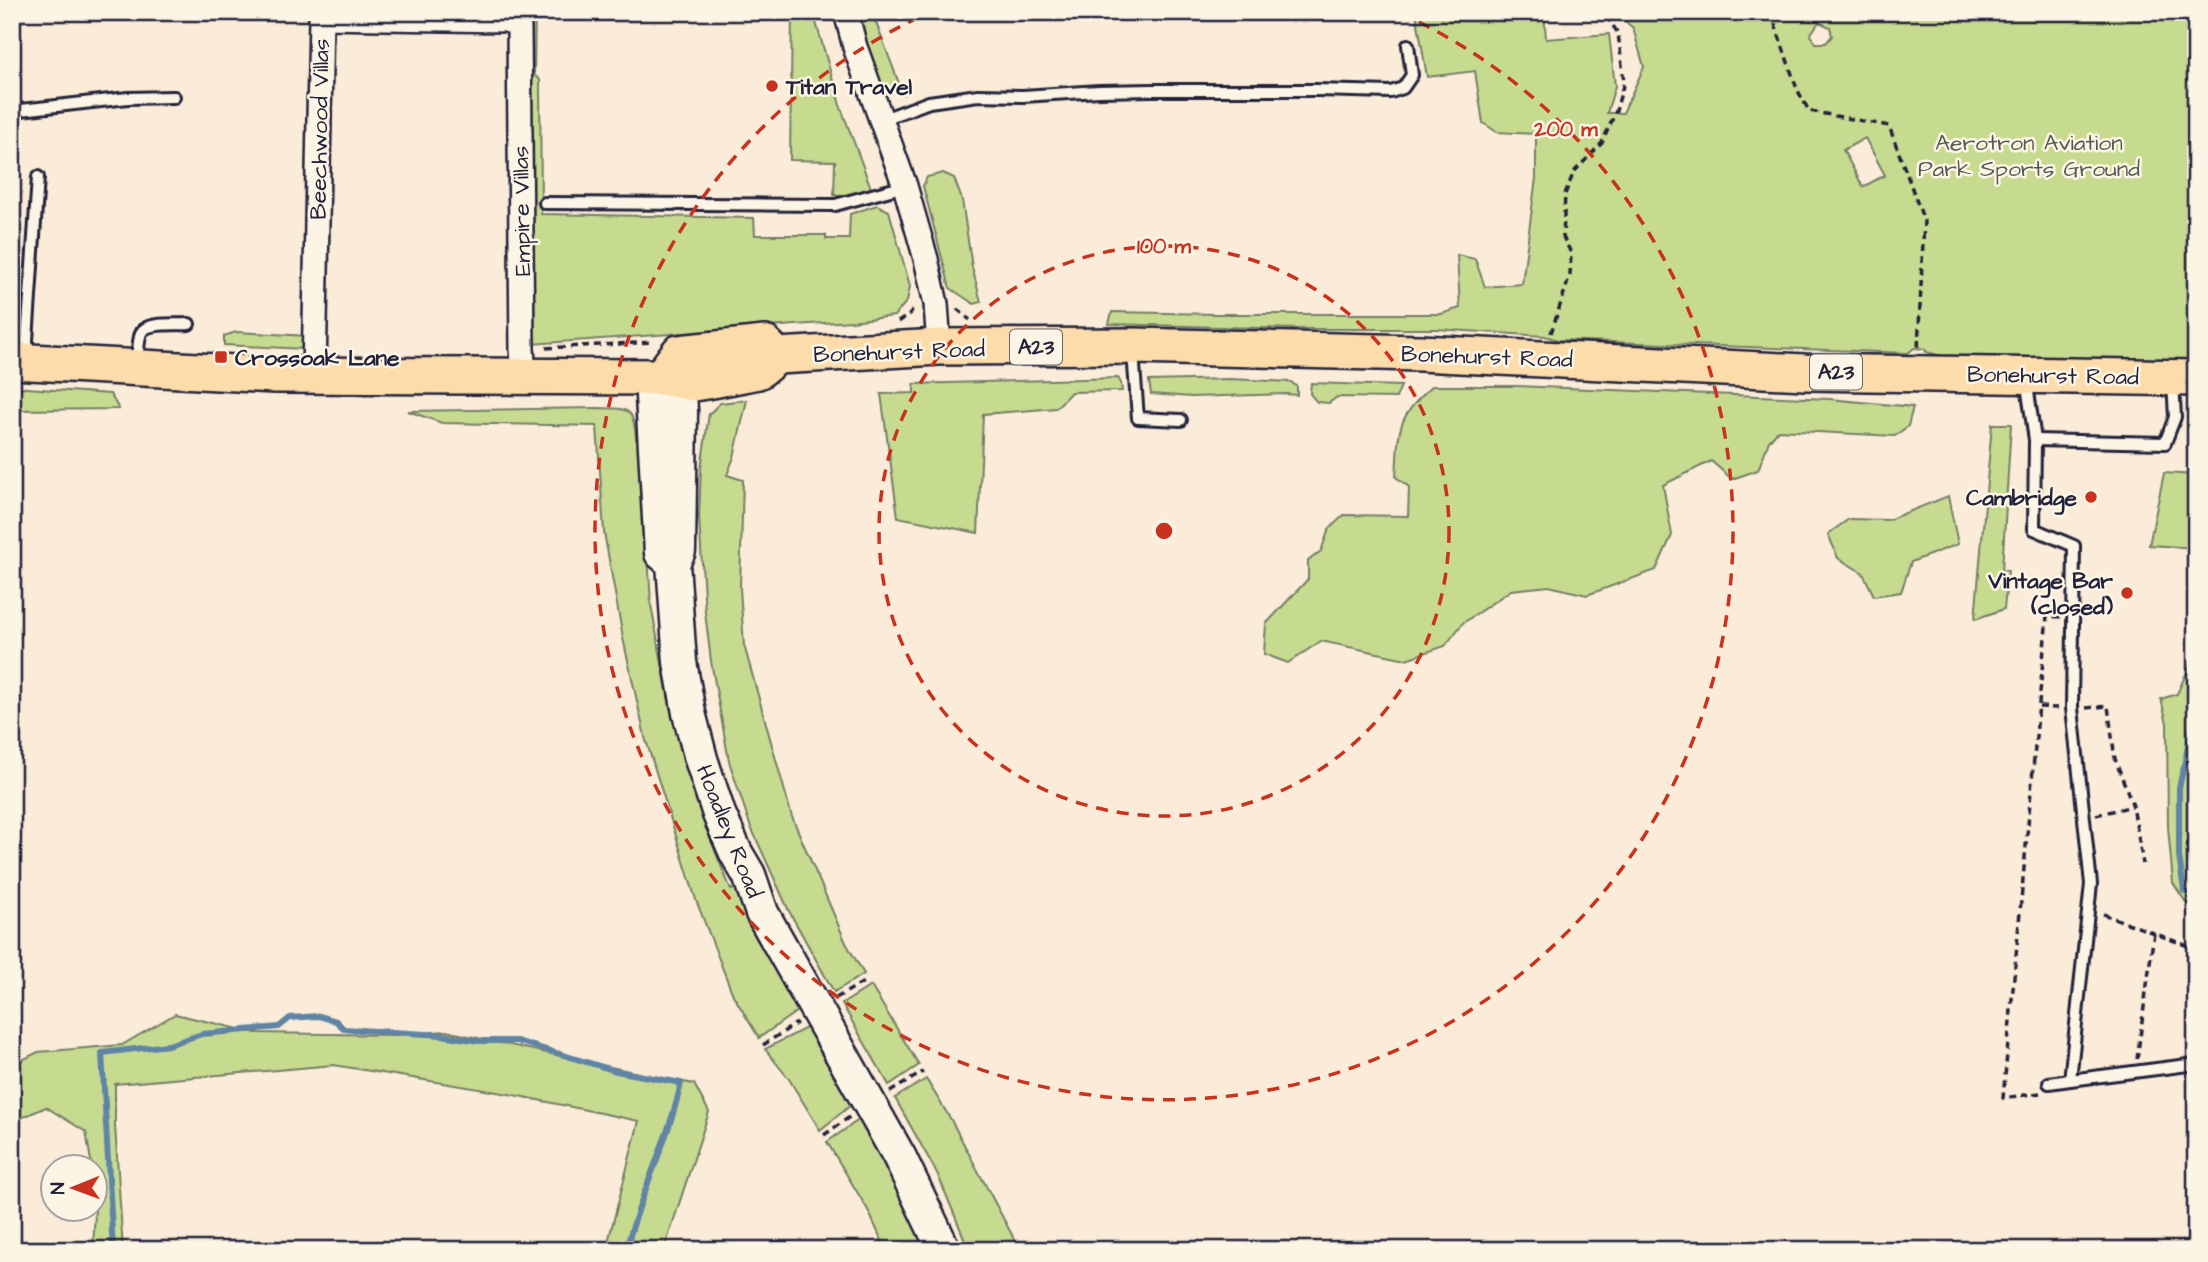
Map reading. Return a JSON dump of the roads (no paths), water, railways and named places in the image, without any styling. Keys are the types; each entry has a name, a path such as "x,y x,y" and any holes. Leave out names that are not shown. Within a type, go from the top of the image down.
{"main road":[{"name":"Bonehurst Road","path":"20,361 314,375 523,363 661,377 694,383 758,371 777,356 939,347 1133,346 1548,358 1805,372 2184,378"}],"street":[{"path":"846,12 905,186 936,304 939,347"},
{"name":"Beechwood Villas","path":"314,375 320,14 506,20 519,28 519,45"},
{"name":"Empire Villas","path":"519,45 523,363"},
{"name":"Hoadley Road","path":"661,377 652,396 661,553 673,563 680,662 701,759 719,814 749,875 762,913 899,1156 944,1250"}],"lane":[{"path":"881,120 929,102 978,95 1023,96 1153,90 1391,92 1403,88 1412,75 1408,45"},
{"path":"12,111 128,98 174,97"},
{"path":"20,361 27,341 38,177"},
{"path":"545,203 835,205 905,186"},
{"path":"136,368 141,333 144,329 151,325 190,324"},
{"path":"1133,346 1138,418 1181,420"},
{"path":"2028,375 2035,440 2034,529 2074,546 2072,708 2091,884 2070,1080"},
{"path":"2035,440 2165,443 2175,417 2184,378"},
{"path":"2049,1083 2196,1064"}],"waterway":[{"path":"2196,710 2179,788 2179,856 2184,891 2196,896"},
{"path":"113,1250 102,1053 168,1045 202,1034 279,1027 290,1018 319,1016 336,1021 344,1029 442,1035 479,1041 517,1041 616,1071 681,1083 626,1250"}],"place":[{"name":"Titan Travel","path":"772,86"},
{"name":"Crossoak Lane","path":"221,357"},
{"name":"Cambridge","path":"2091,497"},
{"name":"Vintage Bar (closed)","path":"2127,593"}],"park label":[{"name":"Aerotron Aviation Park Sports Ground","path":"2029,155"}]}
